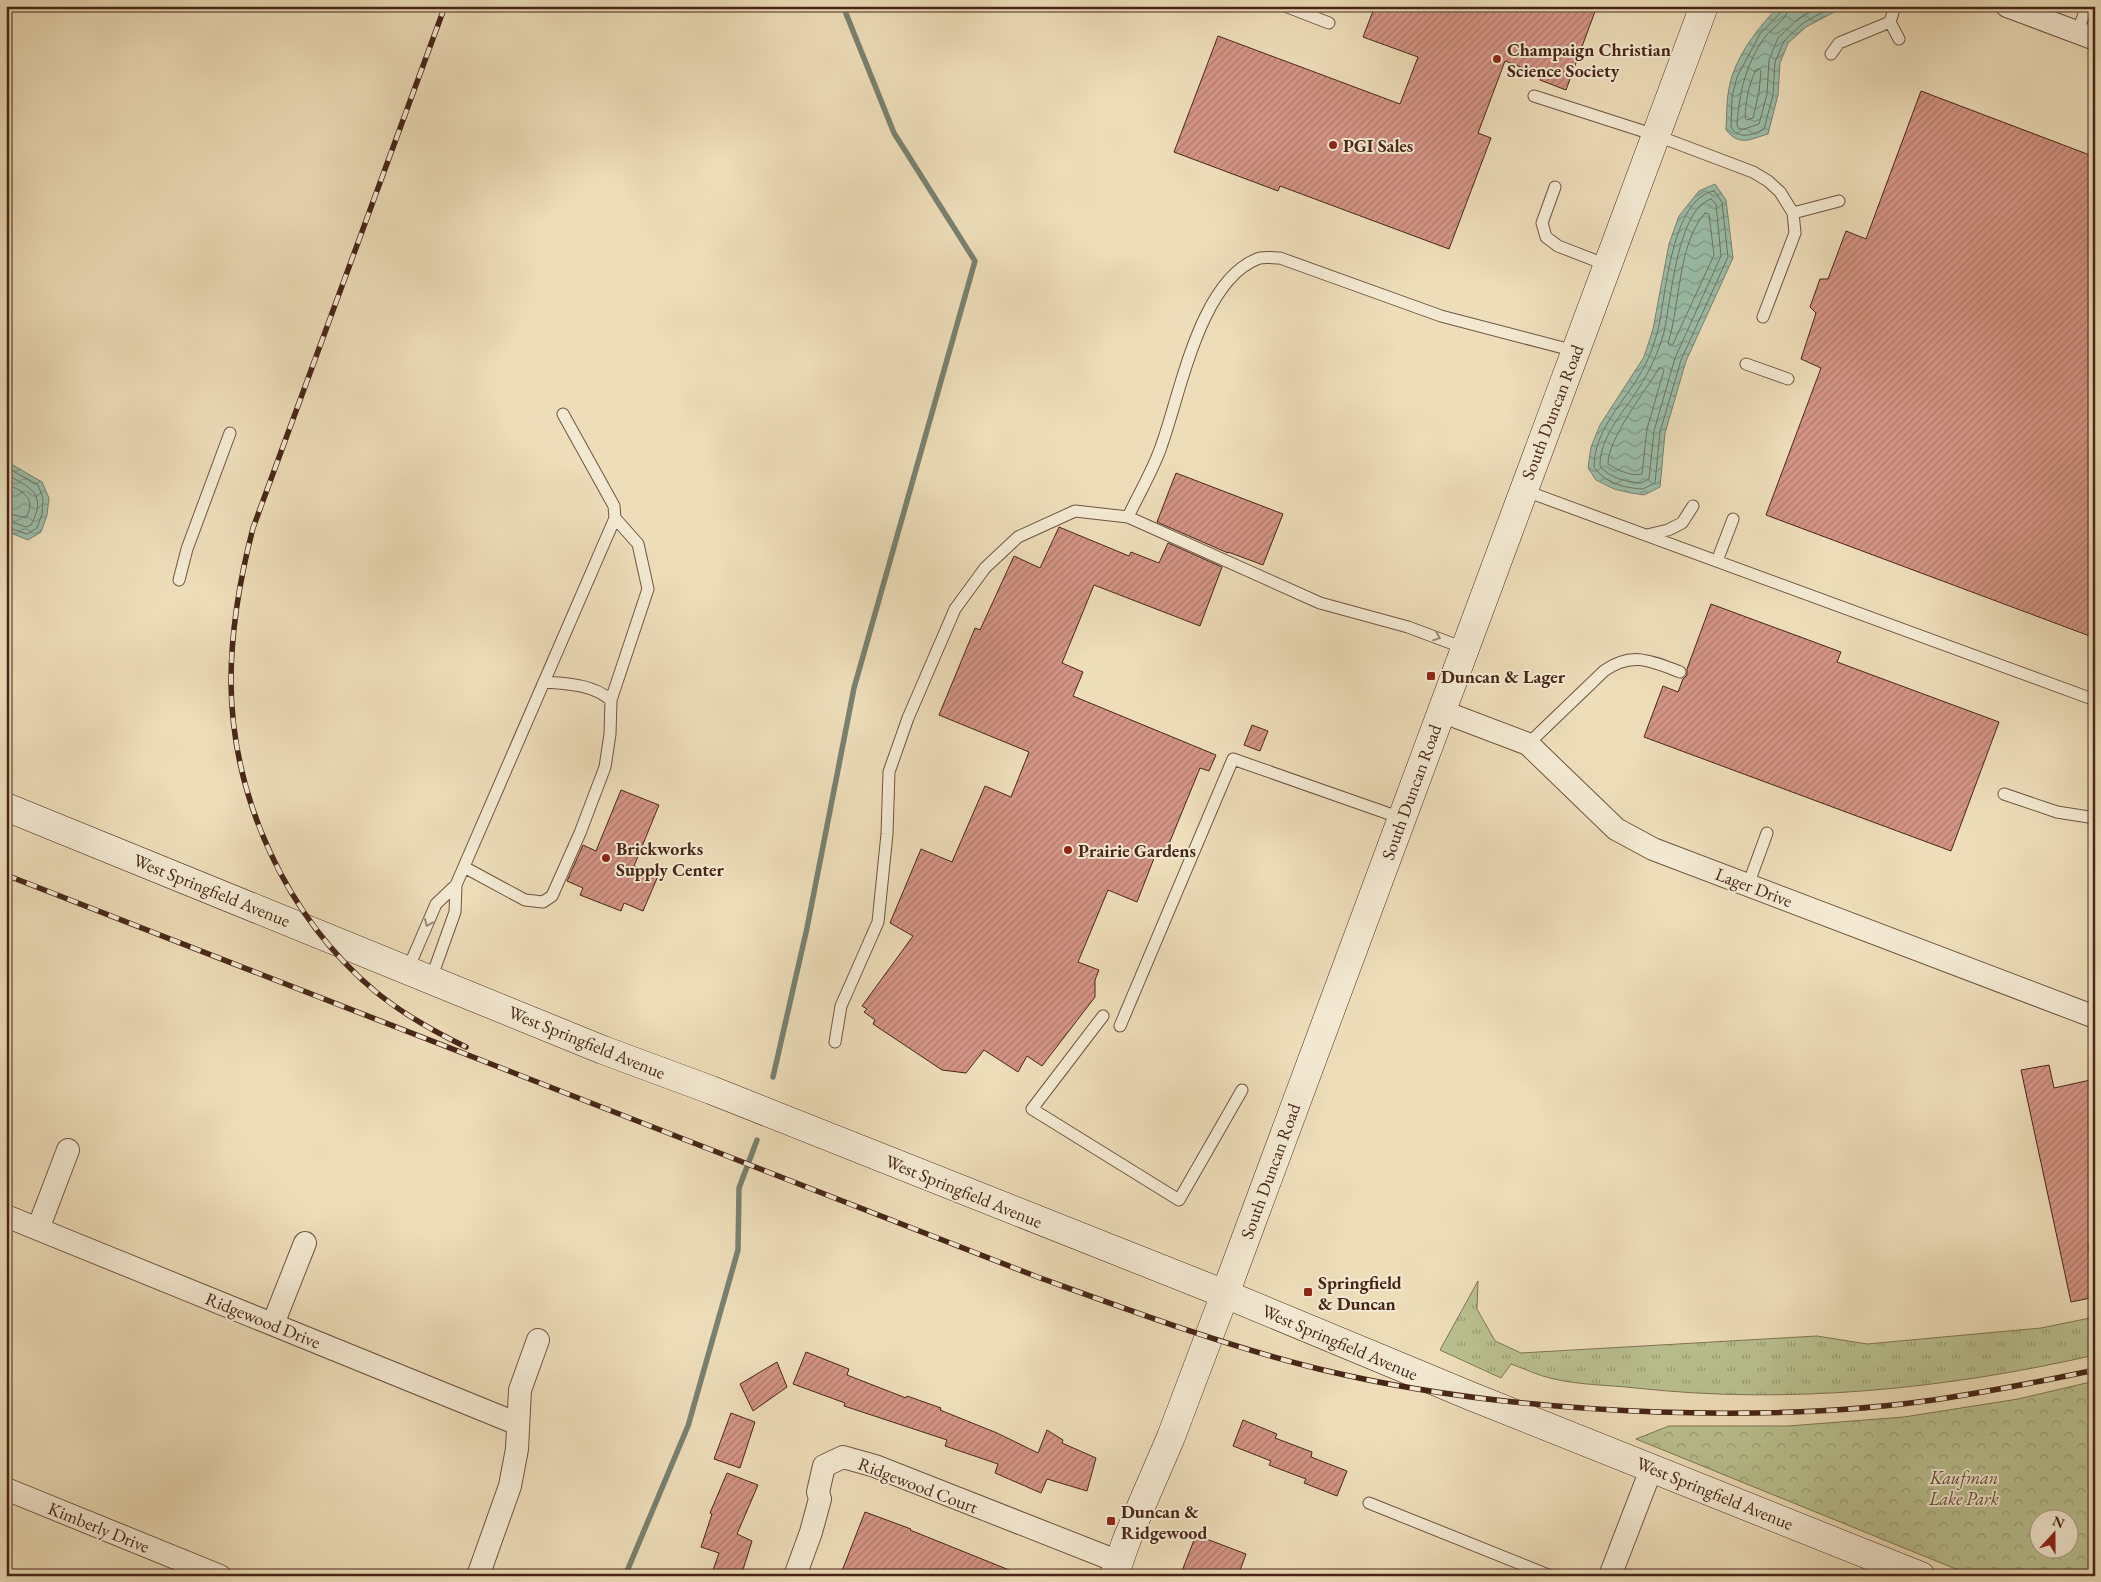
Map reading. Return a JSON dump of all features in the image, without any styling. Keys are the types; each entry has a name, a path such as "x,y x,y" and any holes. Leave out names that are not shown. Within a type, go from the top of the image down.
{"main road":[{"name":"South Duncan Road","path":"1117,1569 1171,1437 1225,1294 1704,6"},
{"name":"West Springfield Avenue","path":"6,807 603,1050 720,1094 1225,1294 1473,1397 1921,1576"}],"street":[{"path":"2007,6 2086,36"},
{"name":"Lager Drive","path":"1441,711 1528,744 1548,761 1589,805 1616,829 1653,849 2095,1017"},
{"path":"38,1229 68,1150"},
{"name":"Ridgewood Drive","path":"6,1216 518,1424"},
{"path":"273,1324 304,1243"},
{"path":"478,1576 510,1486 515,1464 520,1390 538,1340"},
{"name":"Ridgewood Court","path":"795,1576 818,1507 820,1499 818,1492 824,1466 843,1457 875,1466 1117,1569"},
{"path":"1610,1576 1652,1467"},
{"name":"Kimberly Drive","path":"6,1489 220,1576"}],"lane":[{"path":"1285,6 1329,23"},
{"path":"1895,6 1890,22 1899,39"},
{"path":"2086,36 2087,6"},
{"path":"1831,54 1839,43 1890,22"},
{"path":"1534,96 1656,135 1753,172 1768,181 1780,192 1793,213 1795,232 1763,317"},
{"path":"1555,187 1542,223 1546,237 1558,246 1607,265"},
{"path":"1793,213 1839,201"},
{"path":"1128,517 1162,446 1199,331 1212,304 1236,270 1259,258 1280,258 1441,316 1575,351"},
{"path":"1746,364 1788,379"},
{"path":"420,974 455,912 456,885 615,518 614,506 562,414"},
{"path":"179,580 187,550 230,433"},
{"path":"1524,490 2095,700"},
{"path":"1647,535 1668,530 1682,524 1693,506"},
{"path":"835,1042 841,1006 878,922 888,834 889,772 908,718 955,609 984,568 1018,537 1075,511 1128,517 1320,603 1408,627 1464,648"},
{"path":"464,867 526,900 543,902 552,896 580,833 605,767 610,734 611,700 648,590 638,544 615,518"},
{"path":"1717,561 1733,519"},
{"path":"1528,744 1604,671 1617,662 1634,659 1655,663 1680,672"},
{"path":"544,682 579,684 600,691 611,700"},
{"path":"1120,1026 1233,759 1401,818"},
{"path":"2004,794 2057,812 2095,818"},
{"path":"1748,885 1767,833"},
{"path":"420,974 436,904 456,885"},
{"path":"1103,1016 1032,1108 1179,1200 1242,1090"},
{"path":"1368,1503 1551,1576"}],"green space":[{"path":"1478,1281 1477,1309 1495,1341 1521,1353 1817,1336 1867,1344 2041,1328 2095,1317 2095,1355 2039,1367 1925,1385 1809,1394 1751,1395 1694,1393 1584,1384 1548,1378 1511,1364 1501,1378 1440,1350"},
{"name":"Kaufman Lake Park","path":"2095,1381 2095,1576 1973,1576 1636,1439 1669,1426 1788,1426 1904,1417 2018,1399"}],"water":[{"path":"1779,6 1841,6 1842,8 1806,27 1788,43 1780,63 1778,95 1768,134 1741,140 1726,130 1730,83 1740,56 1758,30"},
{"path":"1715,184 1726,200 1733,258 1686,361 1665,433 1660,487 1644,495 1614,489 1596,480 1588,468 1591,447 1600,425 1644,357 1653,329 1669,244 1679,216 1699,191"},
{"path":"6,461 42,482 49,498 47,515 41,532 28,540 6,531"}],"building":[{"name":"PGI Sales","path":"1375,6 1597,6 1566,90 1540,80 1542,75 1505,61 1478,133 1491,138 1449,249 1280,186 1278,191 1174,152 1218,36 1400,104 1418,57 1363,37"},
{"path":"1921,91 2095,157 2095,638 1766,515 1821,368 1801,359 1816,313 1810,307 1820,279 1828,279 1846,231 1866,239"},
{"path":"1176,473 1283,514 1263,565 1228,553 1157,522"},
{"name":"Prairie Gardens","path":"1059,527 1129,556 1131,552 1159,563 1168,543 1222,567 1200,626 1094,585 1062,663 1083,672 1073,696 1216,755 1209,771 1200,768 1164,856 1156,853 1137,902 1108,890 1078,962 1099,970 1095,980 1095,997 1042,1066 1027,1056 1018,1072 984,1050 966,1073 942,1070 873,1024 875,1020 864,1012 867,1009 862,1006 913,936 890,923 921,849 952,862 985,786 1011,797 1029,752 939,715 975,628 980,630 1014,556 1040,568"},
{"path":"1711,604 1841,652 1837,662 1999,722 1951,851 1644,737 1663,686 1678,692 1683,679 1687,675 1687,669"},
{"path":"1252,725 1268,731 1260,751 1244,745"},
{"name":"Brickworks Supply Center","path":"621,790 659,805 634,866 658,876 643,911 624,903 621,911 580,895 583,888 567,881 583,845 596,851"},
{"path":"2049,1065 2054,1088 2095,1079 2095,1246 2088,1246 2095,1277 2095,1297 2071,1302 2021,1070"},
{"path":"806,1352 849,1369 847,1375 906,1398 907,1396 941,1408 940,1410 997,1433 1038,1453 1047,1430 1063,1440 1062,1443 1096,1458 1087,1491 1047,1479 1041,1493 995,1473 998,1464 945,1446 947,1440 844,1406 845,1403 793,1384"},
{"path":"777,1362 787,1387 753,1411 740,1384"},
{"path":"731,1413 755,1422 740,1468 714,1459"},
{"path":"1243,1420 1277,1434 1275,1438 1312,1452 1311,1457 1347,1471 1337,1496 1304,1483 1306,1479 1269,1465 1271,1461 1233,1446"},
{"path":"727,1473 758,1485 737,1534 752,1541 741,1576 711,1576 719,1553 701,1547 712,1514 710,1513"},
{"path":"865,1512 911,1529 1024,1576 840,1576"},
{"path":"1196,1535 1246,1554 1238,1576 1180,1576"}],"waterway":[{"path":"773,1077 807,928 854,688 975,261 894,133 843,6"},
{"path":"625,1576 688,1426 738,1250 739,1188 757,1140"}],"railway":[{"path":"445,6 253,528 237,604 231,682 234,726 241,769 254,811 270,852 291,892 316,928 344,962 376,992 397,1008 466,1047"},
{"path":"6,875 1035,1276 1211,1338 1319,1369 1403,1387 1530,1404 1658,1412 1729,1413 1799,1412 1905,1404 1979,1393 2095,1370"}],"place":[{"name":"Champaign Christian Science Society","path":"1497,59"},
{"name":"PGI Sales","path":"1333,145"},
{"name":"Duncan & Lager","path":"1431,676"},
{"name":"Prairie Gardens","path":"1068,850"},
{"name":"Brickworks Supply Center","path":"606,858"},
{"name":"Springfield & Duncan","path":"1308,1292"},
{"name":"Duncan & Ridgewood","path":"1111,1521"}]}
